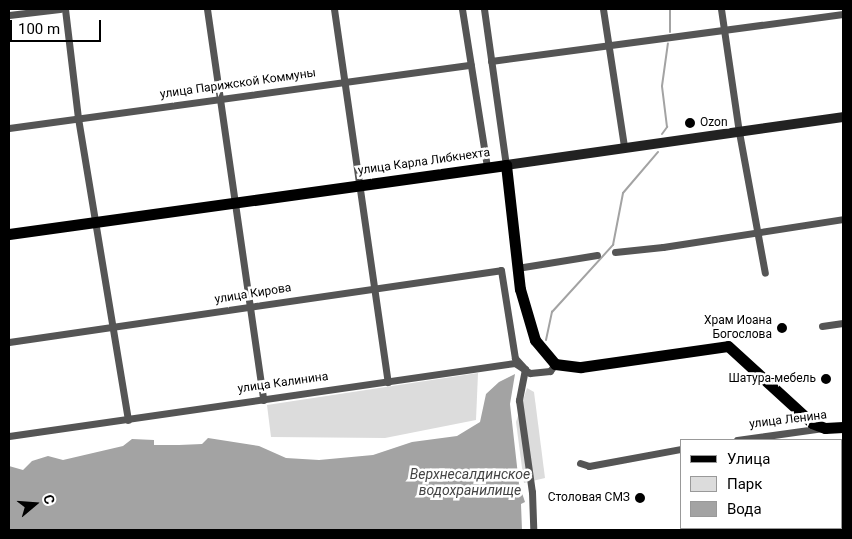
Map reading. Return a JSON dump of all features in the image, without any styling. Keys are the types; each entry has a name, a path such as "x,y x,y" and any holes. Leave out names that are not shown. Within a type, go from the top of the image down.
{"main road":[{"name":"улица Карла Либкнехта","path":"9,234 843,117"},
{"path":"506,165 517,268 535,340 555,364 581,367 728,346 812,423 825,428"},
{"name":"улица Ленина","path":"825,428 843,427"}],"street":[{"path":"9,15 60,9"},
{"path":"65,9 78,118 128,420"},
{"path":"207,9 237,203 263,400"},
{"path":"334,9 376,287 388,382"},
{"path":"462,9 487,167"},
{"path":"484,9 506,165"},
{"path":"603,9 624,147"},
{"path":"722,9 739,132 756,234 765,273"},
{"path":"491,61 843,14"},
{"name":"улица Парижской Коммуны","path":"9,128 220,97 471,65"},
{"path":"615,252 756,234 843,219"},
{"path":"517,268 597,254"},
{"name":"улица Кирова","path":"9,342 501,270 516,358 526,369"},
{"path":"822,326 843,323"},
{"name":"улица Калинина","path":"9,436 515,362 530,373 550,371 555,364"},
{"path":"526,369 520,400 532,492 533,530"},
{"name":"улица Ленина","path":"744,439 825,428"},
{"path":"580,463 589,466 680,449"}],"green space":[{"path":"478,373 476,420 385,438 271,437 267,405"},
{"path":"527,388 534,392 545,478 524,483 516,422"}],"water":[{"name":"Верхнесалдинское водохранилище","path":"515,374 510,404 519,484 525,502 521,504 522,530 9,530 9,466 23,470 32,461 48,456 63,460 123,446 132,439 154,440 154,445 179,445 202,444 208,438 259,446 286,458 319,460 373,455 412,442 457,436 480,422 486,394 499,382"}],"waterway":[{"path":"670,9 670,32"},
{"path":"662,134 667,127 662,86 668,43"},
{"path":"546,340 552,312 613,245 623,193 658,152"}],"place":[{"name":"Ozon","path":"690,123"},
{"name":"Храм Иоана Богослова","path":"782,328"},
{"name":"Шатура-мебель","path":"826,379"},
{"name":"Столовая СМЗ","path":"640,498"}]}
